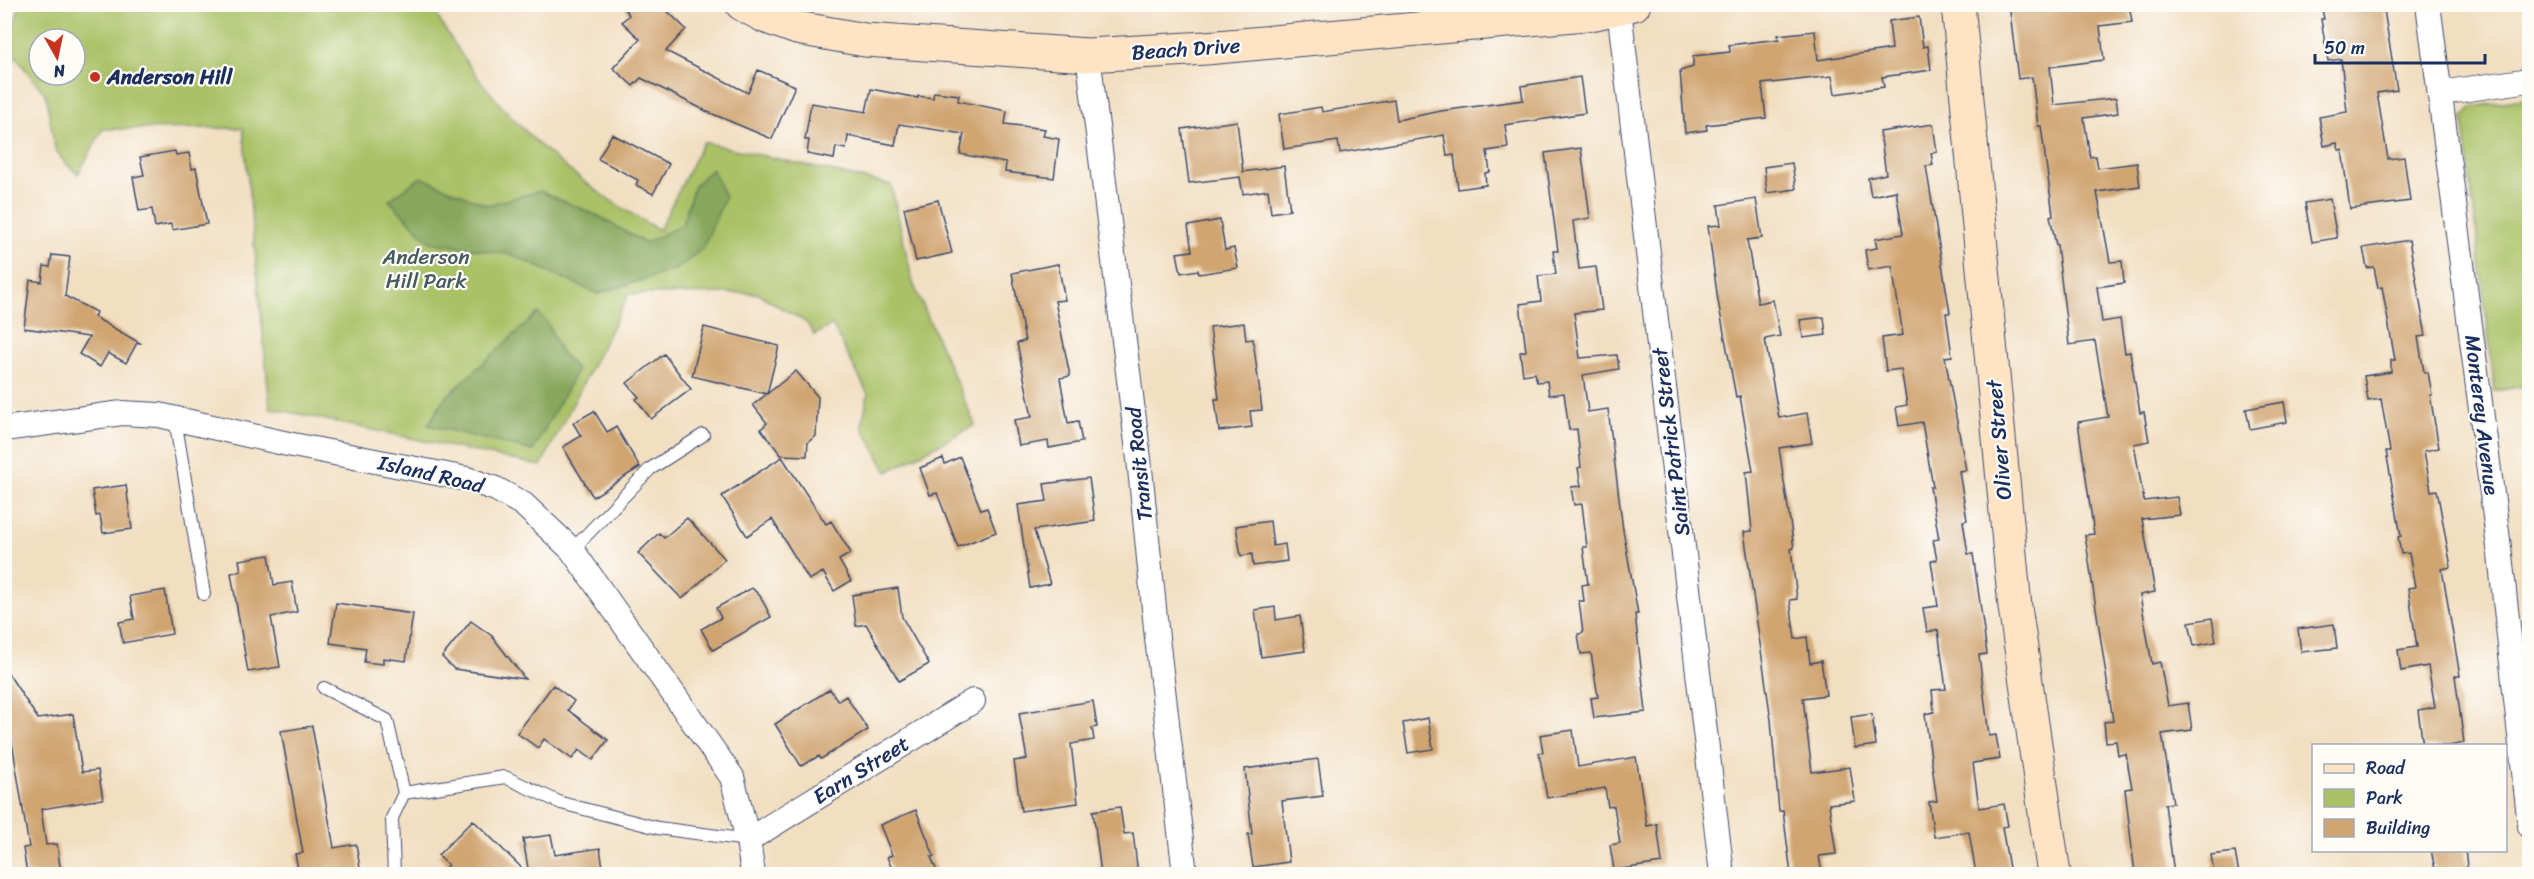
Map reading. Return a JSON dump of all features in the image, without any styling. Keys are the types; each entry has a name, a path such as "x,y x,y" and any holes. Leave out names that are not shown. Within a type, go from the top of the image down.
{"main road":[{"name":"Beach Drive","path":"742,4 764,16 796,28 865,40 1088,55 1218,48 1596,13 1627,7"},
{"name":"Oliver Street","path":"1958,4 2015,608 2054,874"}],"street":[{"name":"Monterey Avenue","path":"2428,4 2500,555 2529,826"},
{"name":"Saint Patrick Street","path":"1627,7 1722,874"},
{"name":"Transit Road","path":"1088,55 1139,459 1157,638 1185,874"},
{"path":"2440,93 2529,80"},
{"name":"Island Road","path":"4,429 122,413 142,413 467,479 496,489 524,504 572,550 732,777 748,840 753,874"},
{"name":"Earn Street","path":"748,840 973,701"}],"lane":[{"path":"176,419 204,594"},
{"path":"572,550 650,469 703,435"},
{"path":"324,688 387,720 399,782 404,793"},
{"path":"404,793 505,777 561,803 658,828 748,840"},
{"path":"394,874 392,818 404,793"}],"green space":[{"name":"Anderson Hill Park","path":"20,5 431,5 452,41 476,74 528,134 557,161 589,185 659,230 703,142 891,185 913,283 975,425 887,472 862,426 868,394 832,325 814,335 807,323 757,293 629,294 541,466 270,408 243,128 103,129 78,174 65,163 55,149 46,95 40,87 87,87 87,27 27,27 27,71 14,55 11,35"},
{"path":"2529,98 2529,385 2495,391 2463,118 2472,107"},
{"path":"712,169 725,197 703,248 677,269 598,294 512,255 430,242 389,200 421,177 487,205 540,191 596,215 645,243 682,225 694,186"},
{"path":"538,313 548,324 560,351 577,370 533,451 428,425 445,398"}],"building":[{"path":"622,4 660,4 686,29 666,51 748,93 758,70 795,86 772,139 708,112 641,78 633,86 613,68 640,39 622,22 629,15"},
{"path":"2009,4 2129,4 2132,22 2100,26 2104,60 2050,67 2054,105 2116,98 2118,113 2084,118 2090,157 2096,156 2098,168 2137,163 2140,186 2097,192 2110,262 2122,261 2124,283 2097,287 2102,322 2120,319 2125,353 2130,352 2140,413 2144,412 2149,441 2134,444 2144,501 2177,497 2180,515 2142,519 2155,592 2140,595 2152,664 2160,662 2168,706 2188,703 2192,730 2162,734 2173,803 2165,804 2174,874 2135,874 2125,789 2132,788 2126,754 2118,755 2116,741 2106,742 2104,722 2113,721 2085,535 2094,534 2078,422 2108,417 2095,341 2069,345 2057,245 2050,216 2053,215 2041,126 2038,126 2032,77 2018,79"},
{"path":"2321,4 2383,4 2397,90 2377,93 2388,159 2404,157 2410,201 2350,209 2342,150 2339,150 2337,143 2324,146 2319,117 2347,112 2341,59 2328,61 2321,19 2324,19"},
{"path":"1919,17 1923,47 1928,46 1931,70 1882,77 1884,87 1835,94 1832,76 1762,84 1766,118 1706,125 1707,130 1685,133 1680,71 1693,67 1693,56 1730,52 1729,45 1779,39 1778,35 1815,31 1818,60 1892,49 1889,21"},
{"path":"1580,77 1585,113 1505,125 1508,148 1487,151 1490,172 1485,173 1486,185 1458,189 1454,155 1447,156 1444,135 1340,153 1338,141 1284,149 1279,114 1321,107 1322,112 1394,100 1397,120 1441,111 1523,100 1521,86"},
{"path":"871,89 918,98 918,96 933,98 934,92 959,95 958,101 1007,111 1005,124 1045,129 1043,136 1059,139 1054,178 1005,172 1006,163 960,154 964,134 899,124 895,145 848,136 846,149 836,147 834,159 807,154 809,140 805,140 811,103 866,112"},
{"path":"1237,121 1243,172 1284,166 1290,210 1271,213 1268,190 1243,194 1240,177 1189,183 1182,129"},
{"path":"1933,124 1937,152 1931,153 1933,165 1926,166 1950,313 1946,313 1952,356 1945,357 1966,470 1959,471 1967,520 1963,521 1968,554 1973,554 1987,654 1979,655 1989,736 1996,735 2000,759 1973,763 1979,808 2004,804 2008,826 2002,827 2010,874 1976,874 1969,832 1934,837 1929,802 1937,801 1925,714 1934,712 1932,690 1946,689 1938,630 1927,632 1923,608 1938,606 1931,561 1937,560 1933,540 1939,539 1930,487 1933,487 1922,422 1899,426 1896,407 1907,405 1901,369 1886,371 1882,338 1903,335 1892,266 1868,270 1865,250 1877,248 1875,239 1903,234 1896,191 1871,196 1868,178 1886,174 1880,132"},
{"path":"612,134 669,164 653,194 636,185 638,180 598,159"},
{"path":"1581,148 1590,218 1573,221 1579,269 1596,267 1602,310 1574,313 1580,358 1617,355 1619,369 1583,375 1588,412 1608,409 1623,530 1638,614 1635,614 1646,712 1594,718 1591,698 1598,697 1591,653 1581,654 1578,634 1583,633 1579,601 1584,601 1582,585 1588,584 1583,547 1587,547 1582,504 1574,505 1571,487 1581,486 1577,429 1569,430 1564,393 1549,395 1547,381 1537,382 1535,373 1523,375 1520,352 1526,351 1520,304 1541,301 1538,276 1556,274 1553,251 1558,251 1545,153"},
{"path":"175,151 176,155 189,153 192,169 196,168 207,224 172,230 171,224 155,227 152,209 139,211 133,177 144,175 140,157"},
{"path":"1792,163 1796,189 1767,193 1764,167"},
{"path":"1756,199 1762,238 1747,240 1758,303 1773,300 1780,336 1765,339 1779,418 1807,413 1812,443 1779,448 1794,548 1791,549 1797,599 1790,600 1795,639 1807,637 1810,663 1821,661 1826,695 1803,698 1812,772 1850,767 1855,801 1829,804 1836,854 1819,856 1822,874 1791,874 1783,811 1779,811 1771,720 1744,532 1752,531 1746,472 1753,471 1740,396 1736,397 1718,301 1708,226 1721,225 1718,205"},
{"path":"2330,199 2337,238 2312,242 2305,203"},
{"path":"938,200 952,253 916,261 904,208"},
{"path":"1220,220 1225,250 1234,248 1238,268 1199,274 1198,270 1181,273 1177,253 1192,251 1188,226"},
{"path":"2409,240 2426,336 2418,337 2424,372 2428,372 2439,448 2424,451 2431,491 2437,490 2451,567 2442,569 2460,676 2455,676 2464,743 2459,744 2423,744 2418,710 2435,707 2428,666 2401,671 2398,650 2417,647 2408,588 2415,587 2409,553 2401,554 2398,537 2401,536 2386,451 2390,451 2381,399 2368,401 2364,376 2391,372 2391,360 2395,360 2382,287 2378,288 2374,267 2367,268 2363,248"},
{"path":"52,255 70,257 65,296 96,312 94,317 140,343 137,343 126,363 108,353 100,367 79,354 89,337 24,328 30,280 42,282 44,266 50,267"},
{"path":"1058,264 1065,300 1055,301 1070,376 1060,378 1068,423 1078,421 1082,442 1049,448 1048,441 1019,446 1014,420 1032,417 1017,343 1025,341 1012,273"},
{"path":"1824,317 1826,335 1803,338 1800,320"},
{"path":"1244,323 1246,340 1253,339 1262,410 1250,411 1252,427 1219,431 1215,399 1219,399 1210,327"},
{"path":"704,327 779,346 767,394 692,376"},
{"path":"664,354 691,389 651,419 636,399 639,397 627,383"},
{"path":"796,371 818,397 816,436 808,442 807,456 781,455 761,429 767,423 753,405"},
{"path":"2284,402 2287,422 2250,429 2246,409"},
{"path":"594,411 607,432 616,427 640,467 593,497 563,447 581,436 573,423"},
{"path":"782,457 826,524 831,521 851,553 839,560 851,581 834,591 823,572 809,580 772,519 747,536 722,496"},
{"path":"960,457 981,510 987,508 996,532 958,547 937,493 930,495 920,468 943,458 945,464"},
{"path":"1089,478 1095,521 1034,530 1050,584 1030,588 1018,505 1047,501 1044,484"},
{"path":"126,485 132,529 103,533 100,515 96,516 92,490"},
{"path":"687,518 725,559 682,599 638,553 659,533 664,538"},
{"path":"1270,521 1273,546 1285,544 1287,561 1253,566 1252,554 1241,556 1236,526"},
{"path":"269,555 274,585 292,582 297,612 271,617 280,667 248,672 231,573 241,571 239,560"},
{"path":"752,588 760,596 771,617 713,650 701,629 721,618 716,608"},
{"path":"898,588 902,617 929,664 899,681 866,624 856,626 852,595"},
{"path":"165,590 172,634 123,643 119,622 134,619 130,596"},
{"path":"336,603 413,614 406,661 383,658 383,664 364,662 366,648 330,643"},
{"path":"1275,607 1276,620 1300,616 1305,651 1261,657 1255,610"},
{"path":"2212,618 2216,642 2194,646 2189,622"},
{"path":"471,621 492,636 525,679 454,669 442,657"},
{"path":"2334,624 2337,648 2301,652 2298,629"},
{"path":"4,667 38,719 73,714 82,772 98,770 103,799 41,809 46,845 57,844 61,874 27,874 23,848 29,847 11,736 4,725"},
{"path":"553,685 574,701 568,710 608,740 593,760 579,750 572,759 544,739 538,748 517,733"},
{"path":"830,689 838,701 846,696 868,730 821,759 819,756 801,766 775,724"},
{"path":"1093,701 1097,727 1092,728 1094,740 1071,744 1078,803 1021,811 1014,761 1027,759 1019,713"},
{"path":"1872,714 1876,745 1855,748 1851,717"},
{"path":"1428,718 1433,749 1408,753 1403,723"},
{"path":"312,726 334,848 356,844 361,874 299,874 295,854 303,853 281,731"},
{"path":"1573,730 1578,767 1636,757 1647,826 1657,824 1662,863 1614,870 1610,845 1620,843 1614,806 1608,807 1605,788 1547,798 1539,753 1543,752 1540,735"},
{"path":"1318,759 1323,796 1282,801 1289,862 1253,867 1248,834 1252,834 1245,769"},
{"path":"1120,807 1124,834 1133,833 1138,874 1101,874 1093,811"},
{"path":"916,810 934,856 931,857 938,874 894,874 887,857 892,855 880,825"},
{"path":"473,820 528,874 439,874 448,865 438,855"},
{"path":"551,835 555,855 600,848 604,874 529,874 523,839"},
{"path":"2235,852 2239,874 2214,874 2211,855"},
{"path":"2431,852 2465,852 2468,874 2436,874"}],"place":[{"name":"Anderson Hill","path":"95,77"}]}
